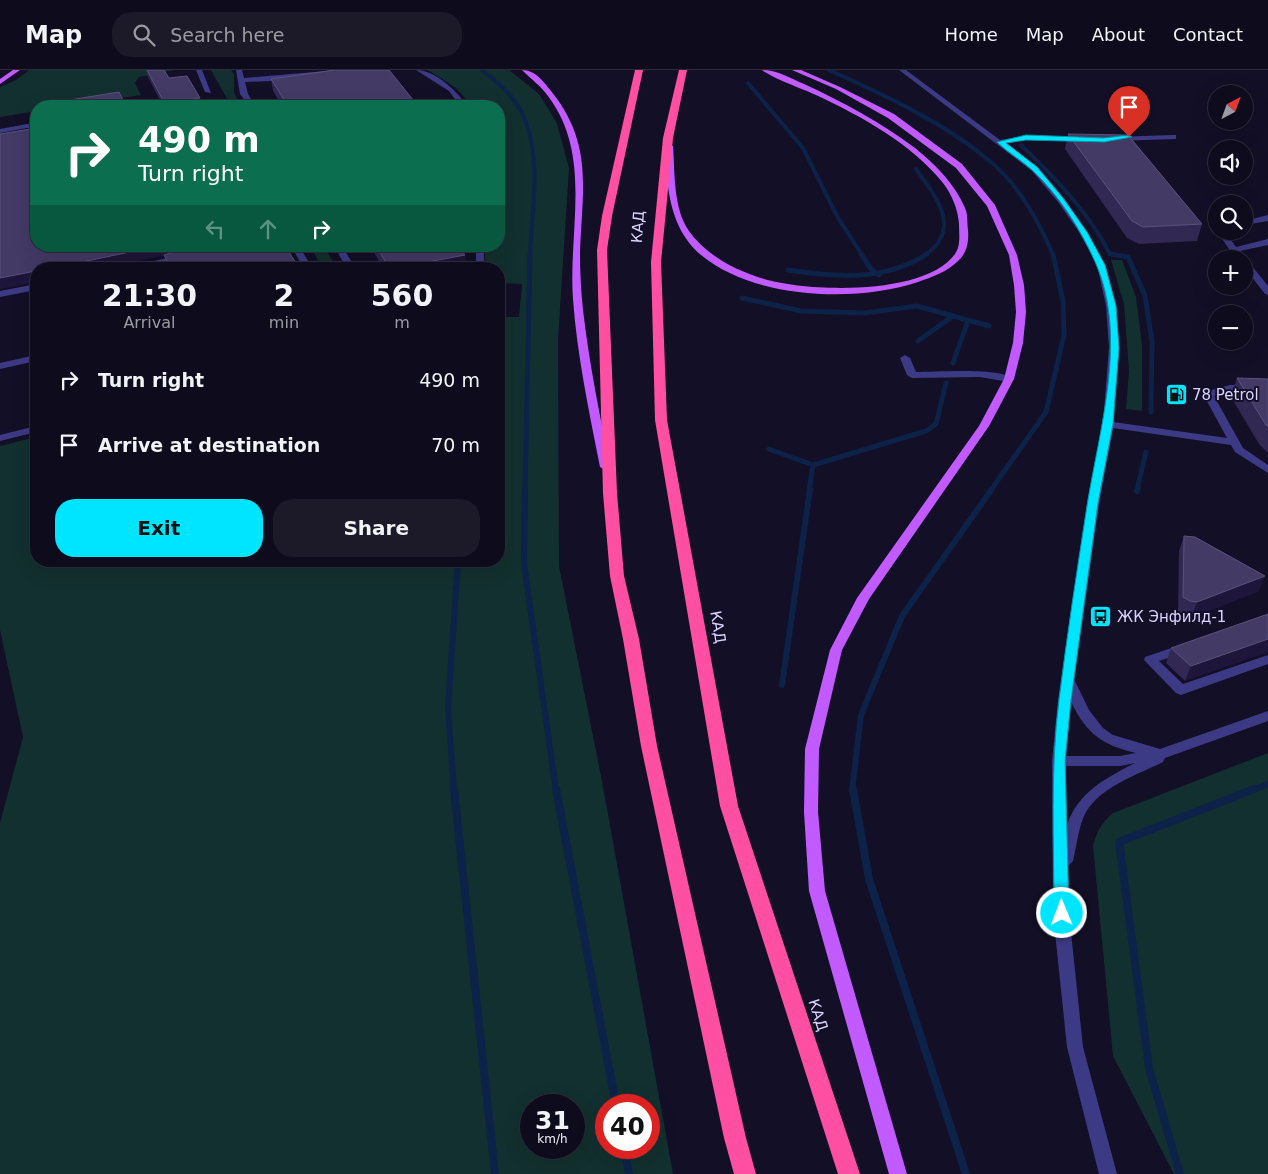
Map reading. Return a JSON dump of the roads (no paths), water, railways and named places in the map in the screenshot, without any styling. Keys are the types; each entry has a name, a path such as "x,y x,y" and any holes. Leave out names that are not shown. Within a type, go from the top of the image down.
{"highway":[{"name":"КАД","path":"638,70 609,207 602,250 610,493 617,576 631,639 649,746 735,1138 745,1174"},
{"name":"КАД","path":"683,70 668,138 656,262 661,420 727,797 849,1174"}],"main road":[{"path":"0,82 17,70"},
{"path":"525,70 540,82 557,102 578,147 581,194 576,275 587,373 610,493"},
{"path":"668,138 677,209 685,231 696,246 712,259 734,272 794,289 870,292 912,283 943,270 961,251 966,226 961,207 934,169 889,133 844,105 792,80 765,70"},
{"path":"795,70 863,100 907,127 959,166 990,205 1013,255 1019,285 1021,312 1018,343 1009,379 984,426 863,598 836,650 812,749 811,812 816,891 898,1174"}],"street":[{"path":"199,70 209,92"},
{"path":"238,70 244,94 248,100"},
{"path":"266,70 271,79"},
{"path":"242,80 271,79 333,70"},
{"path":"419,70 450,90 458,100"},
{"path":"902,70 1035,169 1061,200 1083,232 1101,265 1111,306 1114,348 1108,424 1092,503 1059,761 1062,913 1076,1047 1108,1174"},
{"path":"0,130 30,126"},
{"path":"1104,140 1129,137 1173,137"},
{"path":"1000,142 1026,138 1089,140"},
{"path":"1253,221 1268,218"},
{"path":"1226,240 1234,250 1268,242"},
{"path":"160,262 190,256"},
{"path":"1253,273 1268,292"},
{"path":"0,294 30,288"},
{"path":"905,358 912,374 980,374 1009,379"},
{"path":"0,366 30,359"},
{"path":"1268,387 1230,388 1208,394 1239,450 1268,470"},
{"path":"1108,424 1234,442"},
{"path":"0,438 30,430"},
{"path":"1195,643 1150,660 1181,690 1268,659"},
{"path":"1068,679 1082,713 1096,732 1118,744 1166,753"},
{"path":"1061,879 1074,826 1082,808 1098,790 1166,753 1268,716"},
{"path":"1059,761 1120,761 1166,753"}],"waterway":[{"path":"482,70 513,99 521,111 528,128 534,163 534,201 530,255"},
{"path":"829,70 931,120 986,158 1007,178 1026,202 1041,228 1053,255"},
{"path":"748,83 803,148 837,216 862,255"},
{"path":"1021,145 1081,209 1092,223 1110,254"},
{"path":"916,169 938,202 944,224 942,235 936,245 925,255"},
{"path":"525,490 530,254"},
{"path":"861,254 871,269 876,273"},
{"path":"876,273 911,263 927,254"},
{"path":"991,490 1046,412 1064,335 1063,301 1053,254"},
{"path":"1110,254 1128,257 1145,296 1152,341 1151,412"},
{"path":"1110,254 1115,255"},
{"path":"788,270 842,275 876,273"},
{"path":"742,298 801,311 865,313 917,306 953,316"},
{"path":"918,341 953,316"},
{"path":"953,316 989,326"},
{"path":"953,363 968,321"},
{"path":"813,465 926,431 936,424 946,383"},
{"path":"769,449 813,465"},
{"path":"1137,490 1146,452"},
{"path":"809,490 813,465"},
{"path":"525,489 524,564 556,791"},
{"path":"782,685 810,489"},
{"path":"852,791 861,715 902,616 992,489"},
{"path":"454,791 448,707 458,567"},
{"path":"1251,791 1268,784"},
{"path":"454,789 495,1174"},
{"path":"556,789 614,1094"},
{"path":"853,789 869,879 966,1174"},
{"path":"1180,1174 1149,1068 1119,842 1254,789"},
{"path":"626,1159 629,1174"}],"place":[{"name":"78 Petrol","path":"1176,395"},
{"name":"ЖК Энфилд-1","path":"1101,617"}]}
